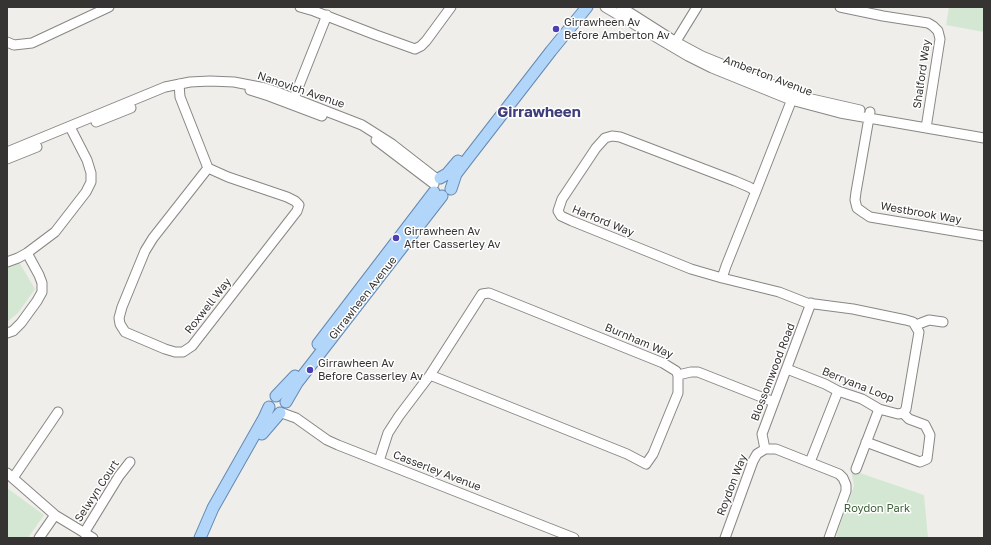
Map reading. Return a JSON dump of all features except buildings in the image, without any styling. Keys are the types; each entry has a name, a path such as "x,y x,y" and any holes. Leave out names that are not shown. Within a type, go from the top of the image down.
{"main road":[{"name":"Girrawheen Avenue","path":"206,538 221,505 263,431 283,408 297,383 440,187 452,168 564,27 576,7"},
{"name":"Girrawheen Avenue","path":"200,538 213,508 264,418 269,401 276,396 295,375 440,187 456,174 587,7"},
{"path":"268,407 272,412 283,408 282,397 276,396"}],"street":[{"path":"85,7 88,17"},
{"path":"7,42 14,45 32,43 109,7"},
{"path":"300,7 415,49 426,41 452,7"},
{"name":"Amberton Avenue","path":"605,7 674,44 792,97 827,103 870,115 926,125 984,138"},
{"name":"Amberton Avenue","path":"621,7 674,44"},
{"path":"674,44 697,7"},
{"name":"Shalford Way","path":"840,7 928,23 938,31 940,40 926,125"},
{"path":"292,101 327,16"},
{"path":"179,86 180,97 208,168"},
{"name":"Nanovich Avenue","path":"7,152 111,116 179,86 244,89 292,101 363,132 440,187"},
{"path":"792,97 722,278 779,292 811,304 853,309 906,320 913,322 916,325 929,320 943,322"},
{"name":"Westbrook Way","path":"870,115 856,192 855,200 857,208 870,216 984,236"},
{"name":"Amberton Avenue","path":"926,125 984,132"},
{"path":"7,262 26,253 55,232 86,192 91,182 91,173 87,160 71,129"},
{"name":"Nanovich Avenue","path":"7,159 71,129"},
{"name":"Harford Way","path":"722,278 691,269 561,216 558,211 562,199 598,144 605,138 612,136 626,139 735,181 756,191"},
{"name":"Roxwell Way","path":"208,168 228,177 287,197 299,205 297,211 192,346 183,352 175,352 125,332 120,324 119,318 145,251 208,168"},
{"path":"7,333 13,331 21,323 42,292 42,283 39,275 26,253"},
{"name":"Burnham Way","path":"378,461 388,433 395,421 430,375 482,294 489,293 663,363 676,371 678,375 678,393 653,454 646,464 627,454 430,375"},
{"name":"Blossomwood Road","path":"765,449 762,434 811,304"},
{"name":"Berryana Loop","path":"787,369 825,384 838,391 862,399 879,408 898,414 903,413 906,409 918,332 916,325"},
{"path":"678,375 698,372 774,402"},
{"path":"810,462 838,391"},
{"name":"Casserley Avenue","path":"283,408 327,440 574,538"},
{"path":"856,468 879,408"},
{"path":"58,412 10,475 55,515 93,538"},
{"path":"866,442 920,462 927,459 930,435 925,425 909,419 903,413"},
{"path":"765,449 776,449 839,474 843,478 846,484 846,491 829,538"},
{"name":"Roydon Way","path":"725,538 756,454 765,449"},
{"name":"Selwyn Court","path":"84,533 119,476 130,462"},
{"path":"39,538 55,515"}],"green space":[{"path":"949,7 984,7 984,32 946,25"},
{"path":"19,262 35,289 18,313 7,322 7,265"},
{"name":"Roydon Park","path":"851,470 924,495 928,538 841,538 836,536 854,486"},
{"path":"7,488 44,515 28,538 7,538"}],"place":[{"name":"Girrawheen Av Before Amberton Av","path":"556,29"},
{"name":"Girrawheen Av After Casserley Av","path":"396,238"},
{"name":"Girrawheen Av Before Casserley Av","path":"310,370"}],"district":[{"name":"Girrawheen","path":"539,112"}]}
